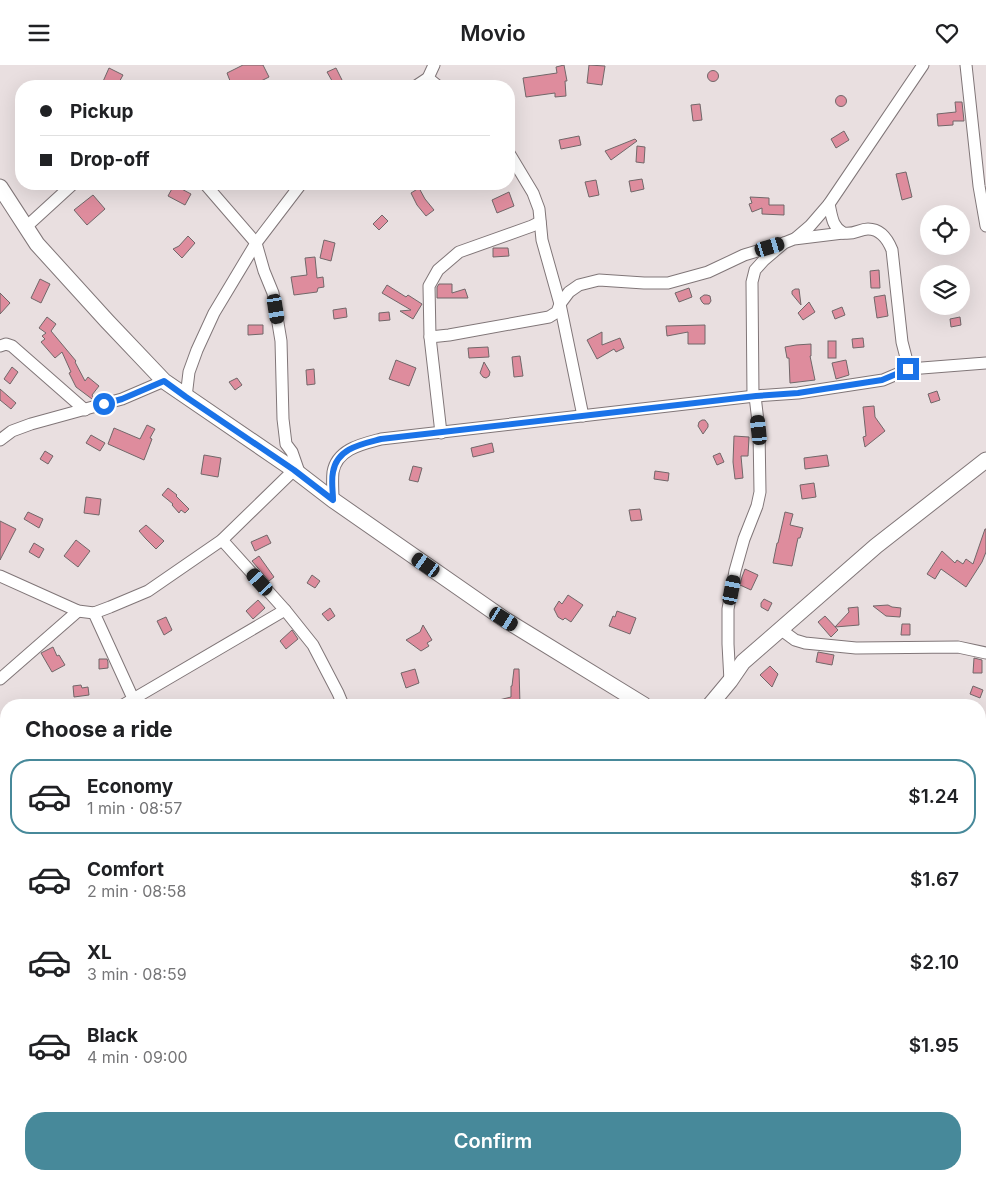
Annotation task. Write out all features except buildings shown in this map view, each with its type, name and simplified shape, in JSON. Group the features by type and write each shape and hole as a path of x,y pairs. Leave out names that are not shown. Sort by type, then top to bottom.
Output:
{"street":[{"path":"425,80 428,78 434,65"},
{"path":"730,681 728,609 744,539 757,506 760,492 759,430 754,396 752,282 755,270 764,260 810,226 829,204 923,65"},
{"path":"966,65 979,186 986,226"},
{"path":"515,163 533,193 538,209 542,240 560,304 583,416"},
{"path":"0,187 37,244 164,381 297,472 333,500 504,619 634,699"},
{"path":"26,227 67,190"},
{"path":"210,190 256,243 273,293 281,341 283,419 286,444 292,452 297,472"},
{"path":"186,397 189,372 214,313 256,243 296,190"},
{"path":"829,204 833,222 837,229 844,233"},
{"path":"441,433 430,337 429,286 438,270 459,252 540,222"},
{"path":"430,337 549,317 557,312 560,304 569,292 579,285 599,280 668,283 708,272 744,255 789,241 844,233 849,234 868,229 883,235 889,241 892,250 898,313 908,369"},
{"path":"0,346 6,344 12,346 85,410"},
{"path":"333,500 333,471 343,454 358,445 381,439 754,396 798,393 882,380 908,369 986,363"},
{"path":"0,440 12,431 122,399 164,381"},
{"path":"715,699 743,662 780,629 876,547 986,460"},
{"path":"0,575 78,611 94,613 148,591 222,540 297,472"},
{"path":"222,540 285,610 313,645 340,699"},
{"path":"138,699 285,610"},
{"path":"0,679 78,611"},
{"path":"94,613 129,699"},
{"path":"780,629 795,640 805,643 856,648 958,647 986,653"}],"route":[{"path":"104,404 122,399 164,381 294,470 333,500 333,471 343,454 358,445 381,439 756,396 798,393 882,380 908,369"}]}
